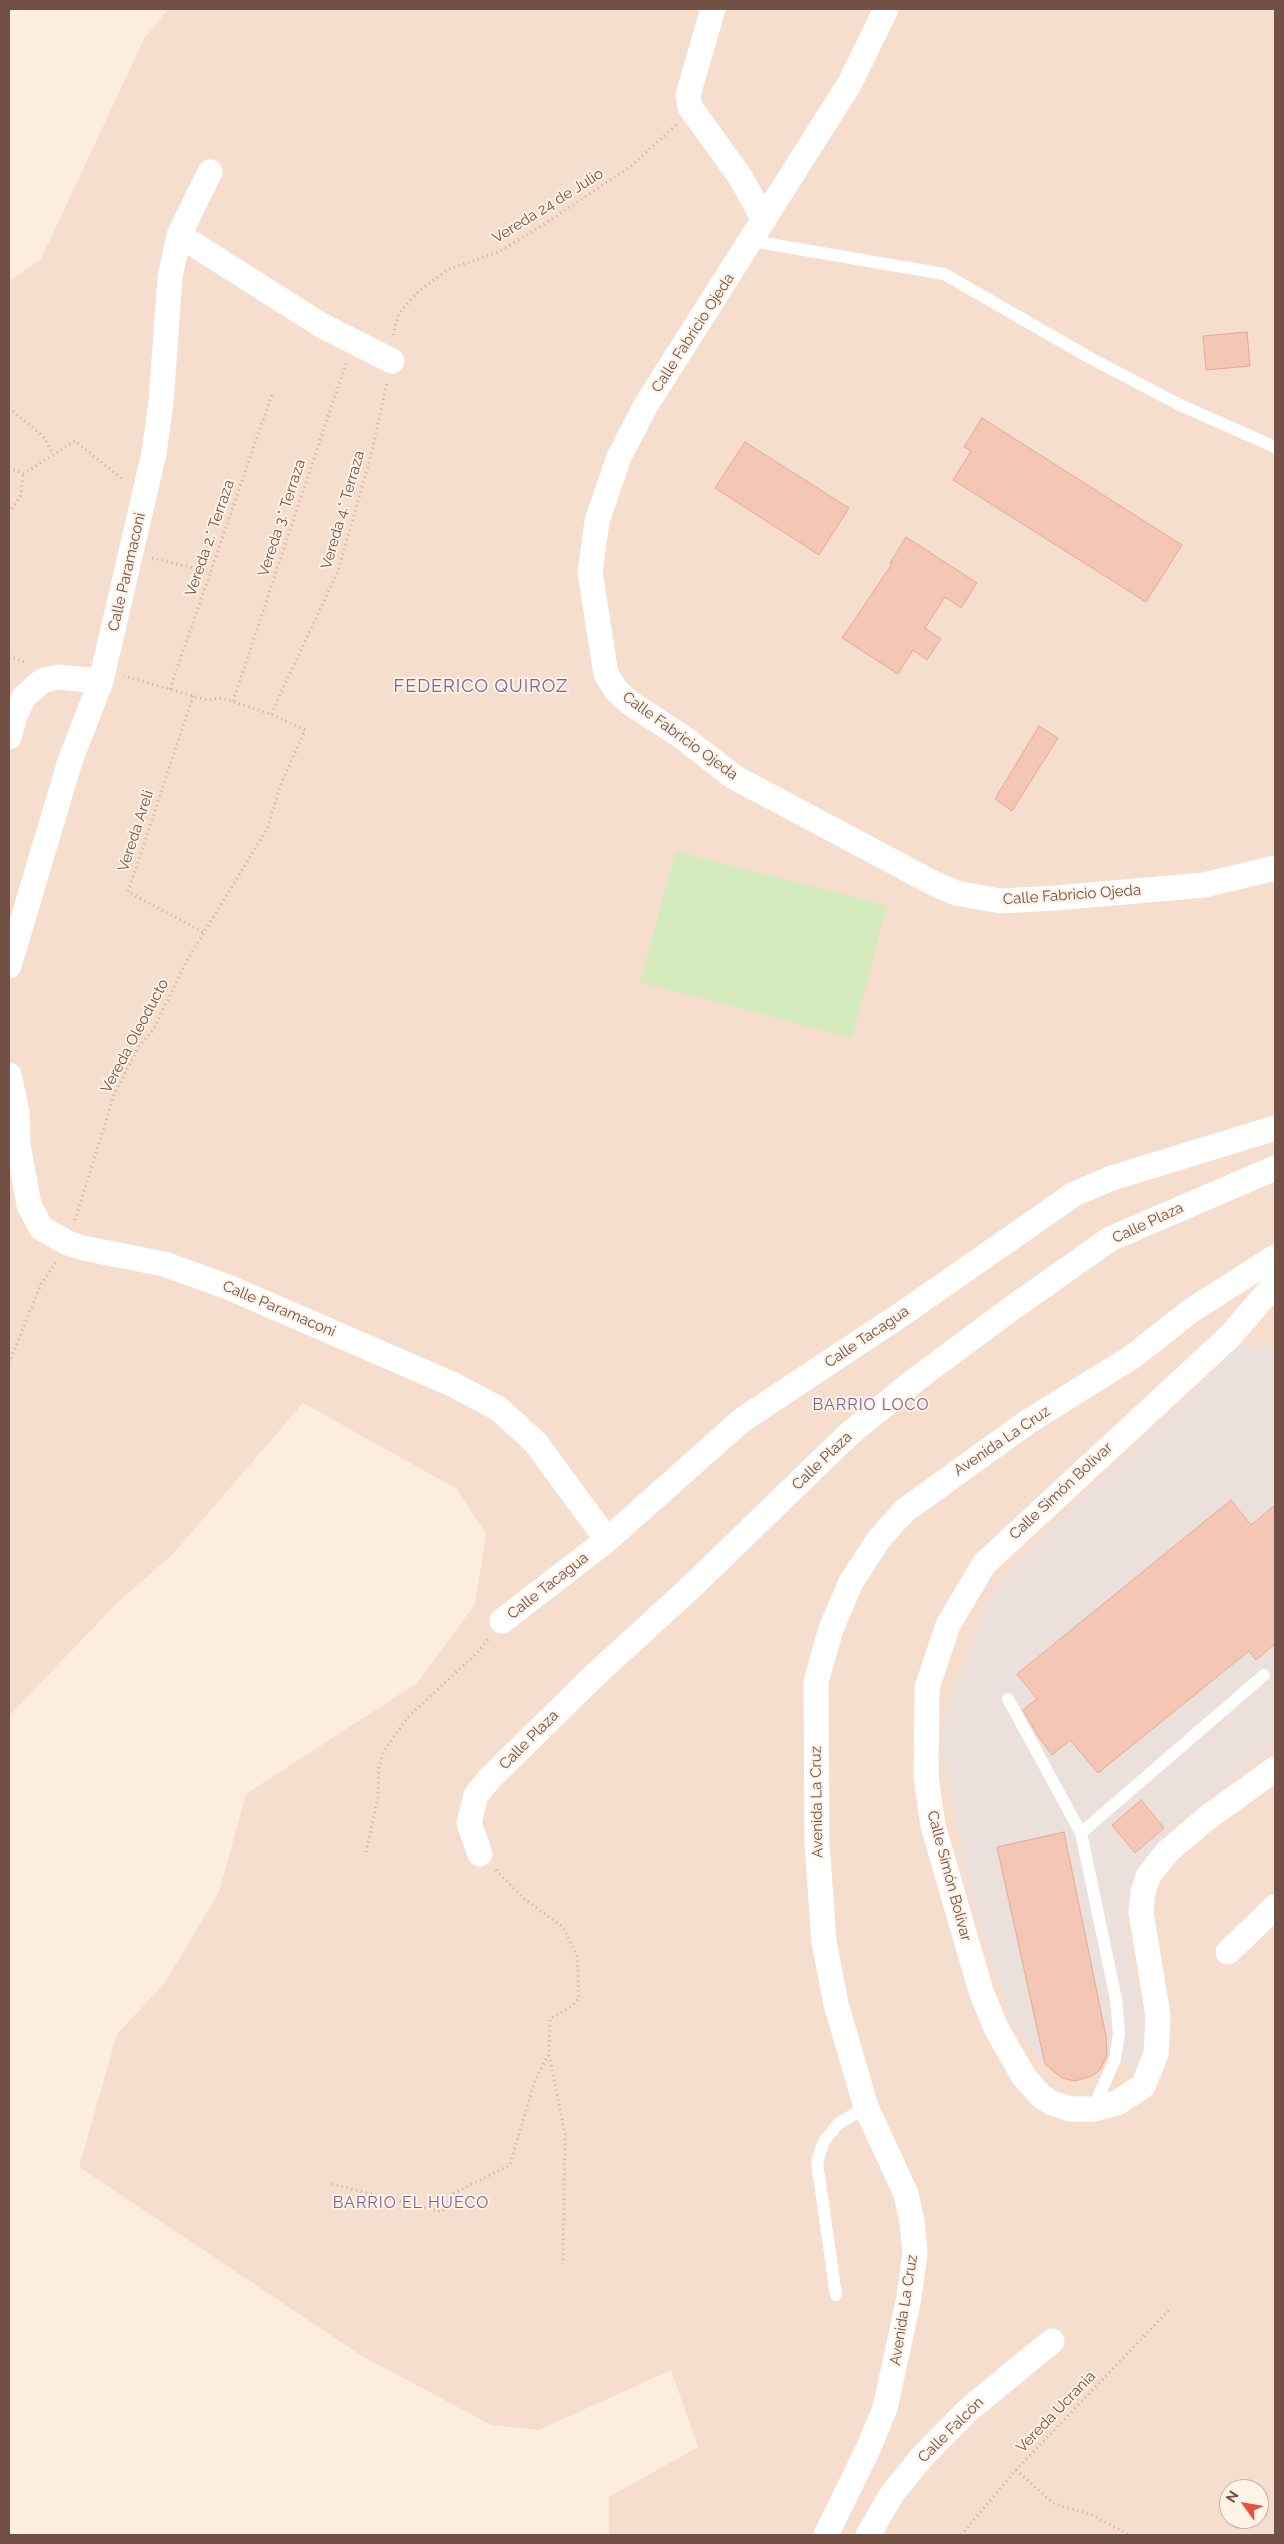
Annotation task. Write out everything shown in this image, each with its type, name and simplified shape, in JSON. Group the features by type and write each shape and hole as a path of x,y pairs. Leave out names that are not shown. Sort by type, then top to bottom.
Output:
{"street":[{"path":"712,9 688,95 690,107 741,178 758,231"},
{"name":"Calle Fabricio Ojeda","path":"886,9 850,83 646,405 619,457 605,492 597,521 590,572 606,674 616,690 630,703 681,736 734,778 933,884 956,893 1001,901 1056,898 1204,885 1275,868"},
{"name":"Calle Paramaconi","path":"9,966 70,761 102,676 154,453 161,403 170,277 179,235 210,172"},
{"path":"179,235 321,325 392,362"},
{"path":"9,737 15,715 24,697 42,681 57,677 102,676"},
{"name":"Calle Paramaconi","path":"9,1075 17,1112 18,1146 28,1205 41,1228 68,1244 164,1264 228,1287 454,1385 499,1409 536,1443 607,1540"},
{"name":"Calle Tacagua","path":"502,1621 607,1540 742,1420 902,1314 1074,1194 1112,1178 1275,1128"},
{"name":"Calle Plaza","path":"480,1854 469,1823 476,1795 491,1777 596,1674 690,1588 848,1435 1000,1316 1110,1240 1275,1168"},
{"name":"Avenida La Cruz","path":"826,2535 869,2447 885,2408 909,2298 915,2253 912,2221 906,2194 866,2107 836,2004 824,1942 817,1843 816,1682 831,1629 851,1582 878,1538 904,1511 943,1481 1029,1421 1132,1357 1192,1310 1275,1257"},
{"name":"Calle Simón Bolívar","path":"1275,1284 1229,1337 984,1564 948,1624 927,1688 926,1777 933,1826 981,1991 996,2028 1024,2077 1041,2096 1052,2103 1070,2109 1093,2109 1117,2103 1143,2086 1156,2054 1158,2016 1141,1912 1143,1892 1149,1875 1167,1852 1206,1818 1275,1769"},
{"path":"1228,1952 1275,1907"},
{"name":"Calle Falcón","path":"868,2535 892,2494 921,2458 967,2411 1052,2341"}],"lane":[{"path":"758,231 944,274 1101,364 1180,405 1275,447"},
{"path":"1081,1833 1264,1675"},
{"path":"1008,1699 1081,1833 1116,1999 1119,2034 1115,2059 1093,2109"},
{"path":"836,2295 817,2162 824,2141 838,2124 866,2107"}],"path":[{"name":"Vereda 24 de Julio","path":"392,362 394,325 399,313 419,291 449,268 499,252 631,166 672,130 690,107"},
{"name":"Vereda 3.° Terraza","path":"233,702 353,342"},
{"name":"Vereda 4.° Terraza","path":"271,714 338,571 371,455 392,362"},
{"name":"Vereda 2.° Terraza","path":"170,689 272,394"},
{"path":"9,408 43,436 53,454"},
{"path":"22,474 74,441 145,494"},
{"path":"9,468 22,474"},
{"path":"9,513 20,494 22,474"},
{"path":"132,553 211,572"},
{"path":"102,676 170,689 207,700 222,698 271,714"},
{"name":"Vereda Areli","path":"193,696 128,892 203,932"},
{"name":"Vereda Oleoducto","path":"9,1363 41,1284 68,1244 114,1095 139,1046 153,1030 186,962 203,932 267,830 281,784 305,730 271,714"},
{"path":"366,1852 378,1797 379,1766 384,1751 408,1717 477,1654 502,1621"},
{"path":"480,1854 523,1898 563,1927 577,1956 579,1998 572,2006 550,2019 549,2054 565,2134 563,2264"},
{"path":"332,2184 442,2212 454,2193 510,2165 534,2083 549,2054"},
{"name":"Vereda Ucrania","path":"962,2535 1016,2470 1171,2308"},
{"path":"1016,2470 1053,2503 1092,2516 1129,2535"}],"shaded area":[{"path":"168,9 1275,9 1275,2535 609,2535 609,2497 698,2447 671,2370 539,2430 491,2425 362,2356 79,2167 117,2034 164,1984 219,1892 246,1794 417,1683 475,1604 486,1534 457,1489 303,1403 174,1553 118,1602 9,1716 9,281 41,259 144,39"},
{"path":"1241,1344 1275,1348 1275,1744 1168,1831 1141,1865 1130,1890 1127,1916 1129,1953 1145,2025 1141,2054 1136,2068 1107,2056 1100,2070 1092,2076 1075,2081 1062,2078 1039,2058 1009,2015 970,1892 941,1736 948,1707 990,1596 1005,1577 1075,1505"}],"green space":[{"path":"676,851 887,906 852,1038 640,982"}],"building":[{"path":"1247,332 1250,366 1206,370 1203,336"},
{"path":"982,418 1182,545 1146,602 953,480 971,451 964,447"},
{"path":"745,442 849,508 819,555 715,488"},
{"path":"906,537 977,583 961,608 945,597 925,628 941,639 927,660 913,650 898,674 842,638 892,564 890,563"},
{"path":"1039,726 1058,738 1012,811 995,799"},
{"path":"1231,1500 1251,1525 1275,1505 1275,1644 1256,1660 1249,1651 1098,1773 1070,1740 1052,1755 1023,1710 1037,1699 1017,1674"},
{"path":"1141,1800 1164,1828 1135,1853 1112,1825"},
{"path":"1064,1832 1106,2036 1107,2056 1100,2070 1092,2076 1075,2081 1062,2078 1045,2064 997,1847"}],"district":[{"name":"FEDERICO QUIROZ","path":"481,687"},
{"name":"BARRIO LOCO","path":"871,1405"},
{"name":"BARRIO EL HUECO","path":"411,2203"}]}
